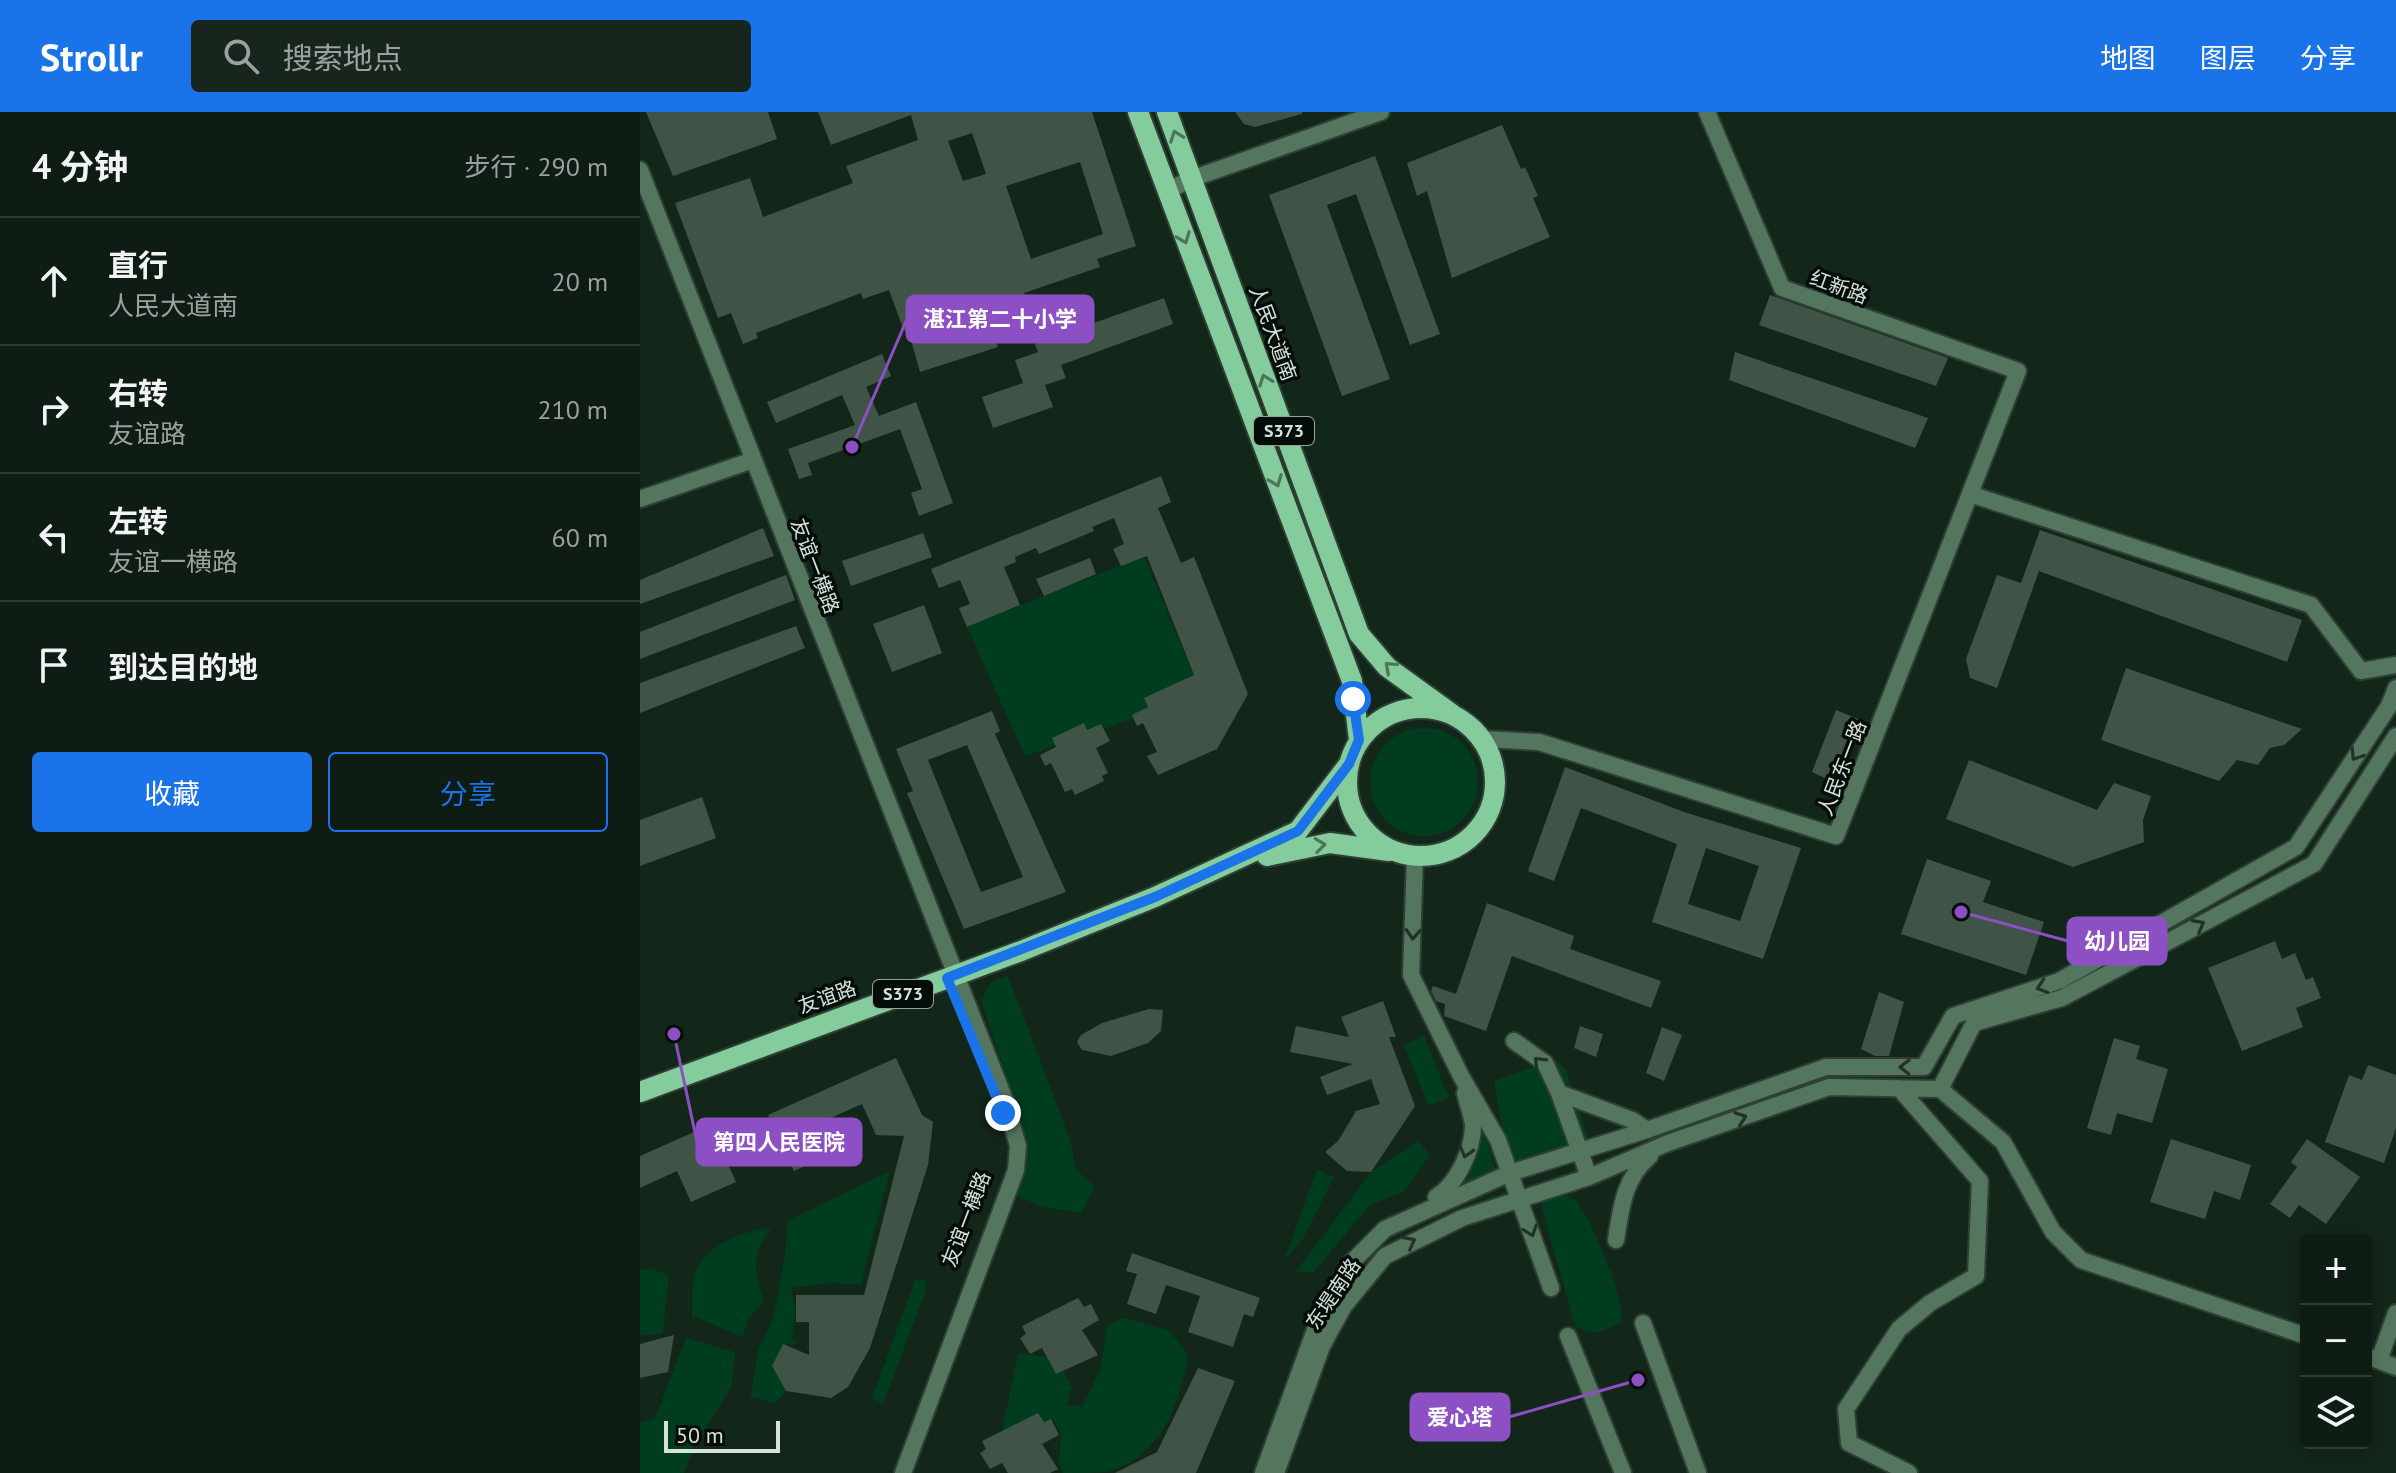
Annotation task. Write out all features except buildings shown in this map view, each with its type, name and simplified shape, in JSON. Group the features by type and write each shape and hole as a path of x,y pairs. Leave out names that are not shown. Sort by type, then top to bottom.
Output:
{"main road":[{"name":"S373","path":"1138,112 1352,681 1359,740 1349,764 1347,786 1351,807 1362,827 1378,842 1406,854 1439,854 1461,845 1485,819 1496,785 1493,761 1483,739 1452,714"},
{"name":"人民大道南","path":"1167,112 1359,634 1387,667 1452,714"},
{"path":"1359,740 1373,725 1401,711 1432,708 1452,714"},
{"name":"友谊路","path":"1165,893 1298,831 1349,764"},
{"name":"友谊路","path":"640,1092 1260,858 1301,847 1338,843 1406,854"}],"street":[{"path":"1167,191 1191,179 1381,112"},
{"name":"红新路","path":"1707,112 1782,288 2018,371"},
{"name":"友谊一横路","path":"640,170 1003,1113 1009,1148 1007,1168 892,1473"},
{"name":"人民东一路","path":"1483,739 1539,742 1836,836 2018,371"},
{"path":"640,499 753,460"},
{"path":"1970,494 2311,605 2361,671 2396,665"},
{"name":"东堤南路","path":"1263,1473 1319,1319 1338,1281 1360,1250 1385,1229 1415,1212 1510,1173 1647,1130 1826,1067 1924,1067 1953,1016 2059,981 2296,847 2389,706 2396,688"},
{"path":"2300,1334 2081,1260 2053,1232 2003,1142 1940,1089 1974,1023 2062,998 2314,864 2396,736"},
{"path":"1406,854 1411,975 1461,1076 1498,1140 1551,1288"},
{"name":"友谊一横路","path":"903,1473 1016,1170 1018,1146 1005,1100 950,977"},
{"path":"1514,1041 1545,1063 1589,1177"},
{"path":"1415,1212 1451,1187 1463,1162 1473,1126 1461,1076"},
{"name":"东堤南路","path":"1276,1473 1322,1346 1366,1275 1385,1256 1430,1232 1589,1177 1668,1143 1829,1087 1940,1089"},
{"path":"1899,1088 1980,1181 1976,1276 1930,1303 1899,1329 1846,1409 1849,1443 1909,1473"},
{"path":"1559,1093 1632,1120 1647,1130"},
{"path":"1616,1240 1623,1196 1636,1169 1668,1143"},
{"path":"2396,1313 2372,1358 2396,1367"},
{"path":"1643,1323 1698,1473"},
{"path":"1568,1336 1623,1473"}],"green space":[{"path":"1144,556 1202,695 1025,756 967,627"},
{"path":"1424,728 1445,732 1462,744 1474,761 1478,782 1474,803 1462,820 1445,832 1424,836 1403,832 1386,820 1374,803 1370,782 1374,761 1386,744 1403,732"},
{"path":"1008,976 1070,1139 1076,1169 1095,1187 1081,1213 1043,1207 1017,1196 1024,1141 1022,1122 981,1001 991,982"},
{"path":"1424,1035 1449,1098 1428,1105 1404,1046"},
{"path":"1555,1059 1566,1070 1594,1155 1510,1173 1494,1081"},
{"path":"1483,1126 1495,1170 1458,1194"},
{"path":"1418,1141 1430,1155 1403,1192 1370,1205 1313,1273 1296,1271 1371,1172"},
{"path":"1317,1169 1334,1177 1302,1241 1284,1260"},
{"path":"890,1171 861,1285 833,1283 791,1288 796,1312 792,1337 798,1344 783,1344 773,1366 786,1391 776,1403 750,1397 759,1348 773,1319 786,1248 787,1221"},
{"path":"1562,1193 1576,1201 1584,1213 1613,1279 1622,1322 1604,1330 1587,1332 1575,1326 1542,1209 1543,1201"},
{"path":"773,1227 761,1244 756,1262 764,1301 748,1319 743,1337 697,1318 692,1319 693,1279 710,1251 729,1239"},
{"path":"652,1268 669,1276 663,1333 640,1336 640,1269"},
{"path":"915,1280 925,1280 926,1290 883,1404 872,1398"},
{"path":"1124,1318 1171,1331 1188,1355 1173,1410 1154,1442 1125,1465 1107,1472 1063,1473 1059,1463 1061,1433 1053,1419 1002,1431 1018,1353 1047,1357 1056,1374 1063,1371 1072,1388 1067,1406 1082,1406 1100,1371 1107,1325"},
{"path":"686,1338 735,1352 732,1386 694,1447 684,1473 640,1473 640,1423 655,1418"}],"place":[{"name":"湛江第二十小学","path":"852,447"},
{"name":"幼儿园","path":"1961,912"},
{"name":"第四人民医院","path":"674,1034"},
{"name":"爱心塔","path":"1638,1380"}],"route":[{"path":"1003,1113 947,978 1155,897 1298,831 1349,764 1359,740 1353,699"}]}
